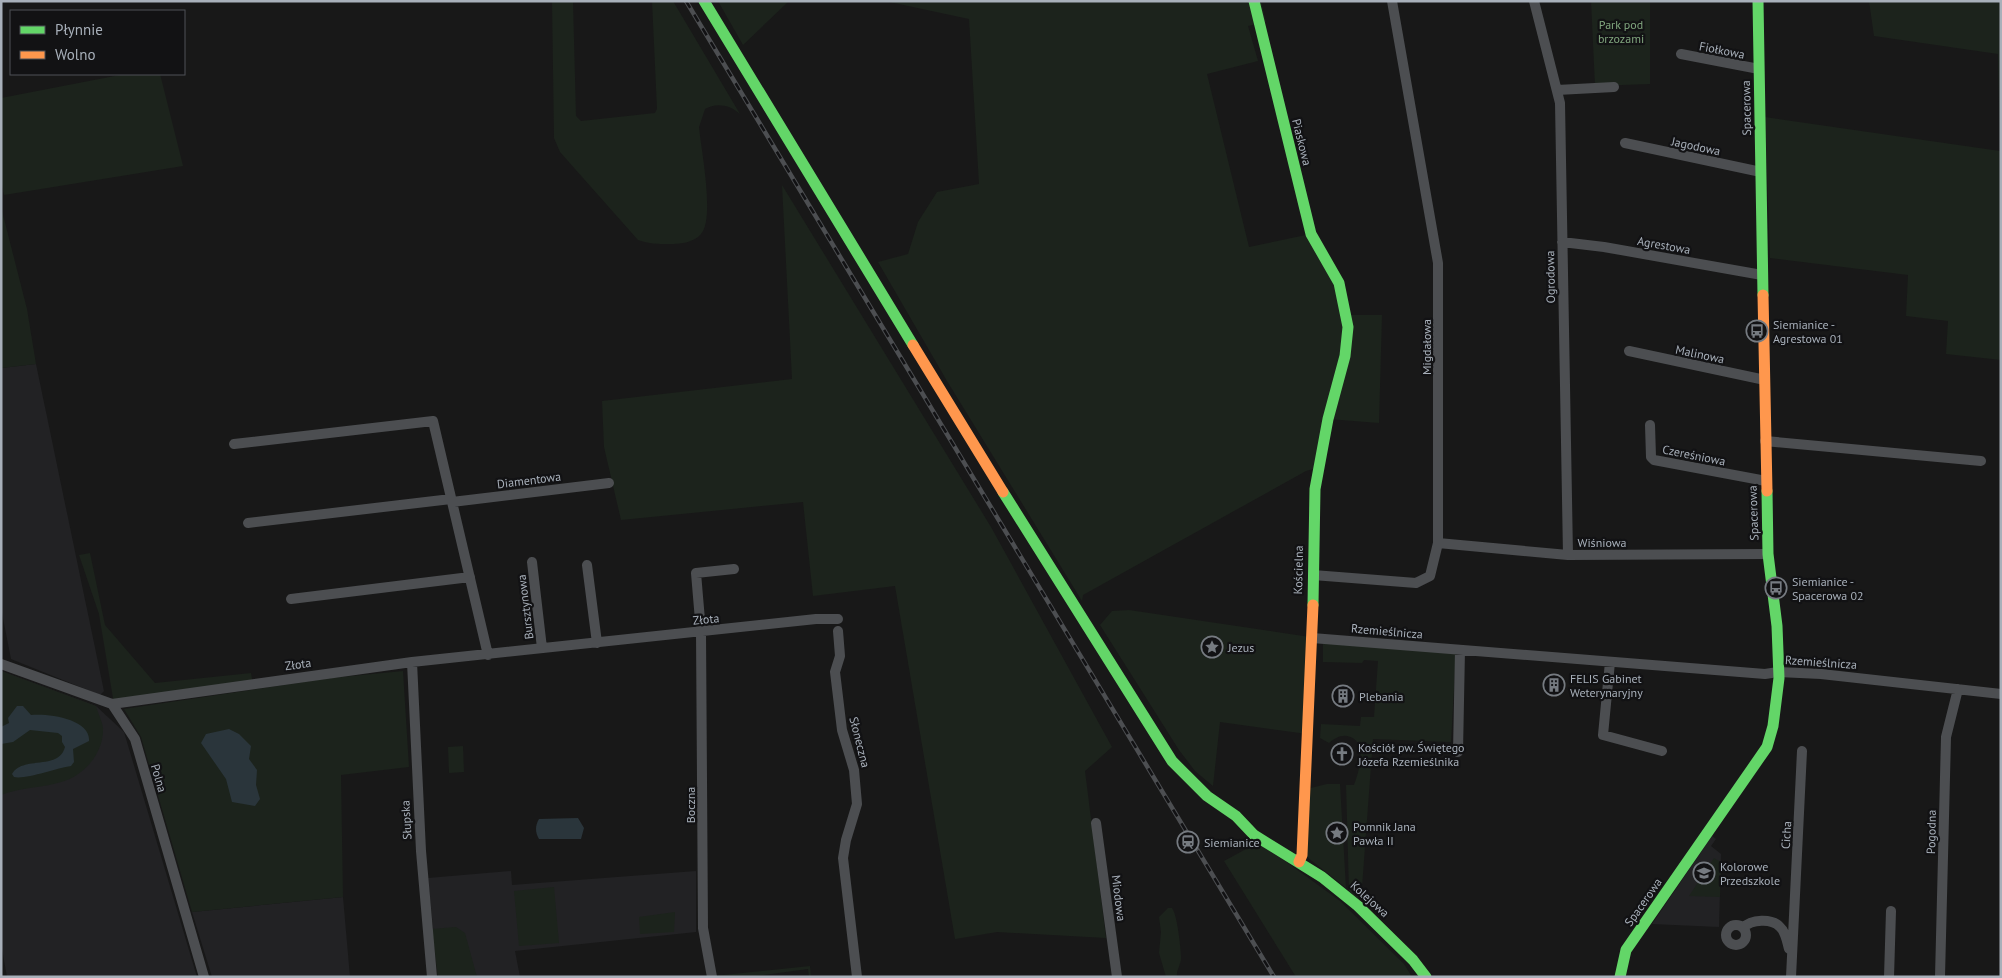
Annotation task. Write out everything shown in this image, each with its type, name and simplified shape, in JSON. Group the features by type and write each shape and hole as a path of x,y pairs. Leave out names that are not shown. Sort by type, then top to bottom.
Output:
{"street":[{"name":"Kolejowa","path":"704,1 1017,516 1172,761 1190,780 1236,816 1267,844 1286,852 1322,877 1358,906 1413,960 1426,977"},
{"name":"Piaskowa","path":"1254,1 1310,234 1339,283"},
{"name":"Migdałowa","path":"1313,575 1416,583 1430,576 1438,543 1438,262 1392,1"},
{"name":"Ogrodowa","path":"1534,1 1560,103 1568,555"},
{"name":"Spacerowa","path":"1620,977 1623,956 1626,950 1767,747 1774,729 1778,672 1774,591 1768,554 1758,1"},
{"name":"Fiołkowa","path":"1681,54 1759,68"},
{"path":"1557,90 1614,87"},
{"name":"Jagodowa","path":"1625,144 1761,172"},
{"name":"Agrestowa","path":"1562,242 1604,247 1762,275"},
{"name":"Kościelna","path":"1299,862 1302,855 1312,638 1313,518 1317,468 1346,356 1348,328 1339,283"},
{"name":"Malinowa","path":"1629,351 1765,380"},
{"path":"234,444 433,421 488,655"},
{"name":"Czereśniowa","path":"1650,425 1651,457 1654,460 1766,481"},
{"path":"1765,441 1981,460"},
{"name":"Diamentowa","path":"452,500 609,483"},
{"path":"248,523 452,500"},
{"name":"Wiśniowa","path":"1438,543 1568,555 1768,554"},
{"name":"Bursztynowa","path":"532,562 542,648"},
{"path":"587,565 597,643"},
{"name":"Boczna","path":"712,977 703,928 701,632 696,572 734,569"},
{"path":"291,599 470,577"},
{"name":"Złota","path":"112,704 412,662 838,619"},
{"name":"Słoneczna","path":"838,631 840,656 835,672 842,730 852,760 857,798 856,812 846,840 843,858 858,977"},
{"name":"Rzemieślnicza","path":"1312,638 1765,674 1778,672 1821,674 2001,694"},
{"path":"1458,752 1460,650"},
{"name":"Słupska","path":"412,662 420,841 432,977"},
{"path":"1610,662 1603,735 1662,751"},
{"path":"1,664 112,704"},
{"name":"Pogodna","path":"1940,977 1946,737 1958,689"},
{"name":"Polna","path":"112,704 135,739 204,977"},
{"name":"Cicha","path":"1791,977 1802,751"},
{"name":"Miodowa","path":"1096,823 1116,977"},
{"path":"1889,977 1891,911"},
{"path":"1743,928 1755,921 1776,924 1783,930 1789,949 1793,950"}],"shaded area":[{"path":"36,364 104,691 100,695 11,659 1,608 1,368"},
{"path":"1,671 96,706 124,732 197,977 7,977 1,943"},
{"path":"17,706 23,706 31,715 48,715 67,719 83,727 88,733 89,741 73,749 74,762 71,766 25,777 14,777 12,774 17,768 56,759 65,747 62,742 62,736 58,733 30,730 13,742 1,744 1,727 9,723 8,718"},
{"path":"229,729 239,734 251,746 249,759 257,770 256,785 260,799 255,806 232,802 226,779 201,743 206,734"},
{"path":"578,818 584,828 581,839 539,839 536,829 539,819"},
{"name":"Kolorowe Przedszkole","path":"1712,836 1716,839 1711,846 1721,854 1719,927 1652,924"},
{"path":"511,871 512,885 696,871 696,932 515,951 520,977 438,977 428,878"},
{"path":"343,897 350,977 212,977 192,912"}],"green space":[{"path":"552,1 573,1 576,116 581,121 655,113 657,109 652,1 673,1 740,114 732,108 719,105 705,109 699,127 706,183 707,214 705,226 698,237 682,243 669,244 657,244 638,240 560,152 554,138"},
{"path":"718,1 789,1 743,45"},
{"path":"885,1 1261,1 1266,22 1248,26 1258,61 1207,74 1249,247 1311,234 1347,315 1382,315 1379,423 1328,419 1317,468 1306,471 1083,595 1082,601 947,381 878,262 908,254 918,222 937,192 979,184 969,19"},
{"name":"Park pod brzozami","path":"1591,1 1650,1 1650,84 1595,86"},
{"path":"1869,1 2001,1 2001,360 1946,354 1948,321 1906,316 1908,275 1770,258 1765,117 2000,151 1998,54 1874,36"},
{"path":"120,75 160,75 183,166 4,195 1,181 1,98"},
{"path":"782,185 991,527 1112,747 1085,771 1106,938 997,932 955,939 895,586 813,596 803,502 621,520 604,447 602,401 792,379"},
{"path":"1,207 27,309 36,364 1,368"},
{"path":"90,553 105,625 155,683 251,673 253,684 114,704 99,614 79,555"},
{"path":"1129,610 1310,637 1307,734 1220,722 1213,786 1195,771 1179,750 1100,625 1112,611"},
{"path":"1323,642 1456,652 1451,742 1373,739 1361,901 1349,891 1346,785 1354,785 1360,764 1360,750 1358,743 1347,736 1340,737 1329,743 1320,738 1321,724 1360,726 1361,717 1374,717 1378,661 1364,660 1362,663 1323,662"},
{"path":"1,671 96,706 103,728 102,737 96,754 85,769 61,782 16,790 1,795"},
{"path":"403,671 409,767 341,775 343,897 192,912 141,737 124,709 331,678"},
{"path":"463,746 464,772 449,773 448,747"},
{"path":"1327,784 1340,784 1346,888 1307,857 1307,789"},
{"path":"1259,842 1340,901 1404,964 1412,977 1296,977 1224,861"},
{"path":"1714,858 1721,862 1720,897 1689,896"},
{"path":"554,887 559,943 519,946 514,891"},
{"path":"1168,908 1172,908 1174,911 1179,939 1181,958 1177,977 1166,977 1159,953 1161,932 1159,917"},
{"path":"675,912 674,932 640,934 639,917"},
{"path":"456,927 465,933 477,977 438,977 432,929"},
{"path":"810,966 811,977 809,977 808,969 749,977 714,976"}],"railway":[{"path":"686,1 1274,977"}],"traffic: fast":[{"path":"704,1 913,345"},
{"path":"1254,1 1311,234 1339,283 1348,327 1345,356 1328,419 1315,489 1313,605"},
{"path":"1758,1 1763,295"},
{"path":"1620,977 1626,950 1767,747 1773,726 1779,678 1777,626 1768,554 1767,491"},
{"path":"1003,492 1172,761 1207,796 1236,816 1254,835 1322,877 1358,906 1413,960 1426,977"}],"traffic: slow":[{"path":"1763,295 1767,491"},
{"path":"913,345 1003,492"},
{"path":"1299,862 1302,855 1313,605"}],"place":[{"name":"Siemianice - Agrestowa 01","path":"1757,331"},
{"name":"Siemianice - Spacerowa 02","path":"1776,588"},
{"name":"Jezus","path":"1212,647"},
{"name":"FELIS Gabinet Weterynaryjny","path":"1554,685"},
{"name":"Plebania","path":"1343,696"},
{"name":"Kościół pw. Świętego Józefa Rzemieślnika","path":"1342,754"},
{"name":"Pomnik Jana Pawła II","path":"1337,833"},
{"name":"Siemianice","path":"1188,842"},
{"name":"Kolorowe Przedszkole","path":"1704,873"}]}
